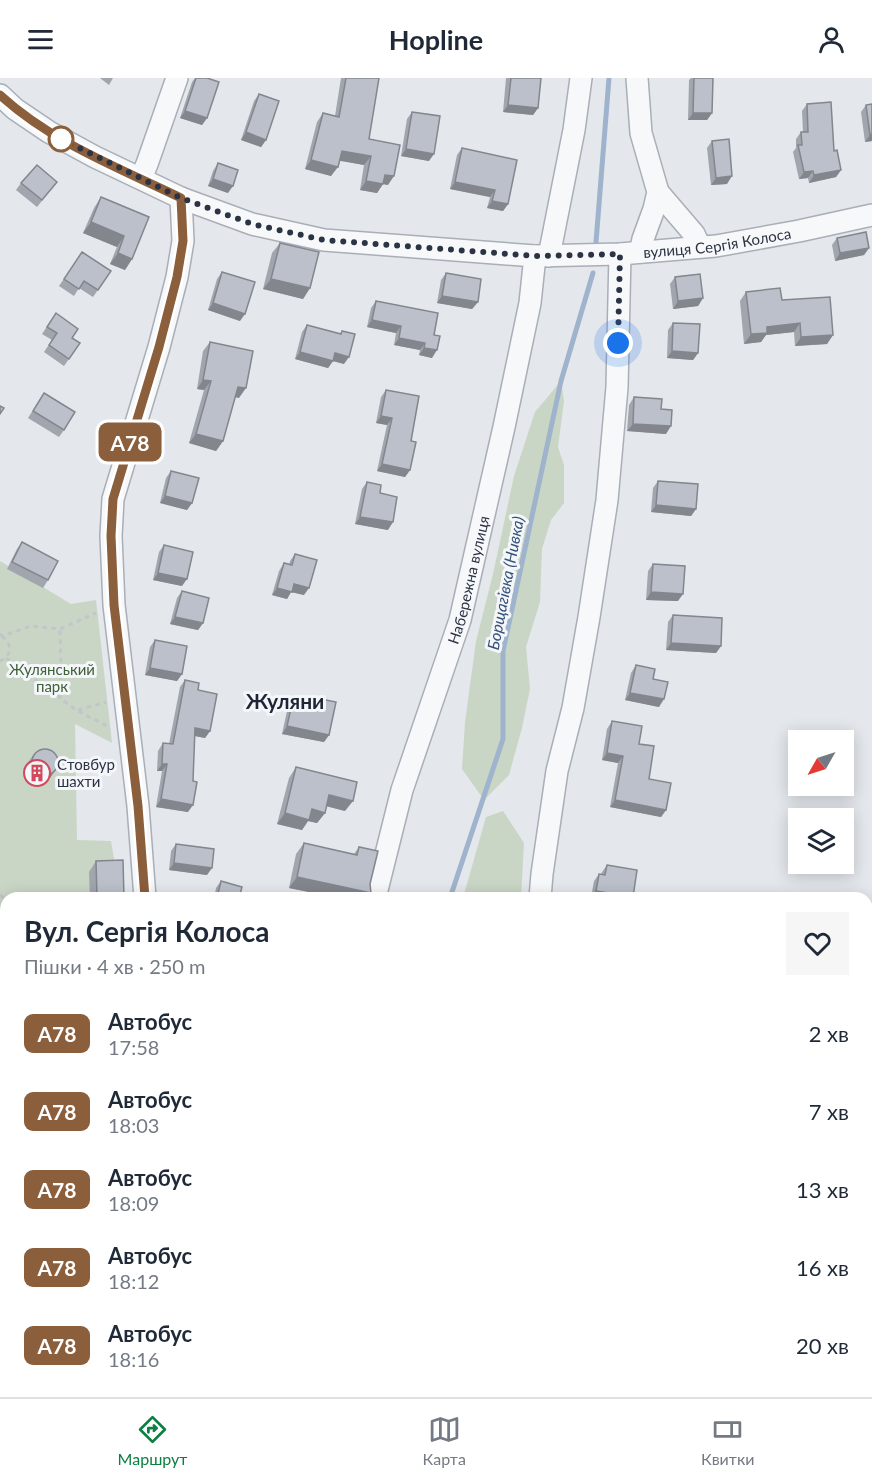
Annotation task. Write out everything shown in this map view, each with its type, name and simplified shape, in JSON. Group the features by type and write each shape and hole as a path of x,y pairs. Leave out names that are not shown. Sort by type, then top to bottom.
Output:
{"street":[{"path":"141,178 177,78"},
{"name":"Набережна вулиця","path":"376,892 402,790 460,620 530,303 574,130 581,78"},
{"path":"540,892 557,771 573,708 607,500 630,253 643,239 654,209 657,192 641,133 637,78"},
{"name":"вулиця Сергія Колоса","path":"0,95 15,109 49,132 181,198 252,224 324,240 542,256 630,253 716,246 872,215"},
{"path":"657,192 694,234 700,247"},
{"path":"145,892 138,806 114,605 111,536 113,499 159,347 177,277 183,241 181,198"}],"path":[{"path":"0,661 6,658 10,650 8,642 1,635 31,626 60,629 92,615"},
{"path":"60,629 60,698"},
{"path":"6,658 76,710 130,738"},
{"path":"76,710 125,697"}],"green space":[{"path":"561,381 564,401 558,447 564,465 564,503 551,520 542,549 540,602 526,647 530,689 509,775 484,800 462,769 465,722 476,641 514,476 535,412"},
{"name":"Жулянський парк","path":"0,561 71,604 96,600 112,743 75,724 77,840 111,841 116,871 96,892 0,892"},
{"path":"503,811 524,843 521,892 465,892 486,817"}],"building":[{"path":"196,78 207,78 219,82 207,118 185,111"},
{"path":"346,78 379,78 369,139 400,145 394,176 385,175 383,184 366,181 371,156 342,151 338,167 311,160 323,113 339,117"},
{"path":"511,78 541,78 538,108 508,105"},
{"path":"694,78 713,78 712,113 693,113"},
{"path":"259,94 279,101 266,140 246,132"},
{"path":"831,102 834,151 837,150 841,170 814,175 813,171 804,172 798,145 802,145 801,132 808,132 807,104"},
{"path":"872,104 872,134 870,135 866,105"},
{"path":"412,112 440,116 434,154 406,149"},
{"path":"729,139 732,176 716,178 712,141"},
{"path":"462,148 517,160 508,204 492,201 495,190 455,182"},
{"path":"218,163 238,170 233,186 213,179"},
{"path":"37,165 57,182 42,200 21,183"},
{"path":"101,197 149,217 132,259 118,253 124,236 91,222"},
{"path":"866,232 869,248 840,253 837,238"},
{"path":"280,243 319,252 310,288 271,279"},
{"path":"82,252 111,271 98,290 84,281 79,289 64,279"},
{"path":"222,272 255,282 245,314 213,303"},
{"path":"446,273 481,279 478,302 442,296"},
{"path":"700,274 703,298 678,301 675,277"},
{"path":"780,288 782,300 830,297 833,335 801,337 800,323 767,327 767,333 751,334 746,292"},
{"path":"376,301 438,313 434,335 440,336 437,350 424,348 425,343 399,338 401,326 372,320"},
{"path":"56,313 78,329 72,338 80,343 69,359 49,345 57,333 47,327"},
{"path":"673,323 700,324 698,353 672,351"},
{"path":"307,325 341,334 342,331 355,334 349,357 335,353 333,361 300,352"},
{"path":"210,342 253,351 246,388 238,387 223,441 196,434 211,381 203,380"},
{"path":"386,390 419,396 411,441 416,442 410,470 382,464 392,418 381,416"},
{"path":"44,393 75,412 64,430 33,411"},
{"path":"634,397 662,399 661,409 672,410 671,426 633,424"},
{"path":"171,471 199,478 192,503 165,496"},
{"path":"658,481 698,484 696,509 656,505"},
{"path":"367,482 381,485 380,493 397,497 393,522 360,517"},
{"path":"22,542 58,561 48,580 12,562"},
{"path":"164,545 193,552 187,579 158,573"},
{"path":"295,554 317,560 309,588 294,584 292,592 277,588 284,563 292,565"},
{"path":"653,564 685,566 683,594 651,592"},
{"path":"182,591 209,598 203,623 175,617"},
{"path":"673,615 722,618 721,646 671,643"},
{"path":"155,640 187,646 182,674 150,668"},
{"path":"636,665 655,669 653,679 668,682 664,699 630,693"},
{"path":"185,680 199,683 198,690 217,694 210,731 195,728 193,781 197,782 193,805 161,799 167,764 162,764 163,743 173,744"},
{"path":"321,699 336,702 329,735 287,726 292,704 319,709"},
{"path":"612,721 642,726 639,744 654,746 649,779 671,783 666,810 615,800 623,756 607,753"},
{"path":"45,749 54,753 58,762 54,771 45,775 36,771 32,762 36,753"},
{"path":"296,767 357,782 353,801 329,795 325,813 312,809 309,820 285,813"},
{"path":"304,843 357,855 359,847 378,851 370,884 371,892 297,877"},
{"path":"176,844 214,849 212,868 174,863"},
{"path":"123,860 124,892 97,892 96,861"},
{"path":"607,865 637,870 634,892 596,891 599,874 605,875"},
{"path":"221,881 242,887 241,892 218,892"}],"waterway":[{"name":"Борщагівка (Нивка)","path":"596,242 609,78"},
{"name":"Борщагівка (Нивка)","path":"452,892 503,739 503,651 561,381 593,273"}],"bus line":[{"name":"А78","path":"0,95 15,109 49,132 181,198 183,241 177,277 159,347 113,499 111,536 114,605 138,806 145,892"}],"place":[{"name":"Cтовбур шахти","path":"37,773"}],"district":[{"name":"Жуляни","path":"285,700"}],"route":[{"path":"61,139 181,198 252,224 324,240 536,256 620,254 618,343"}]}
